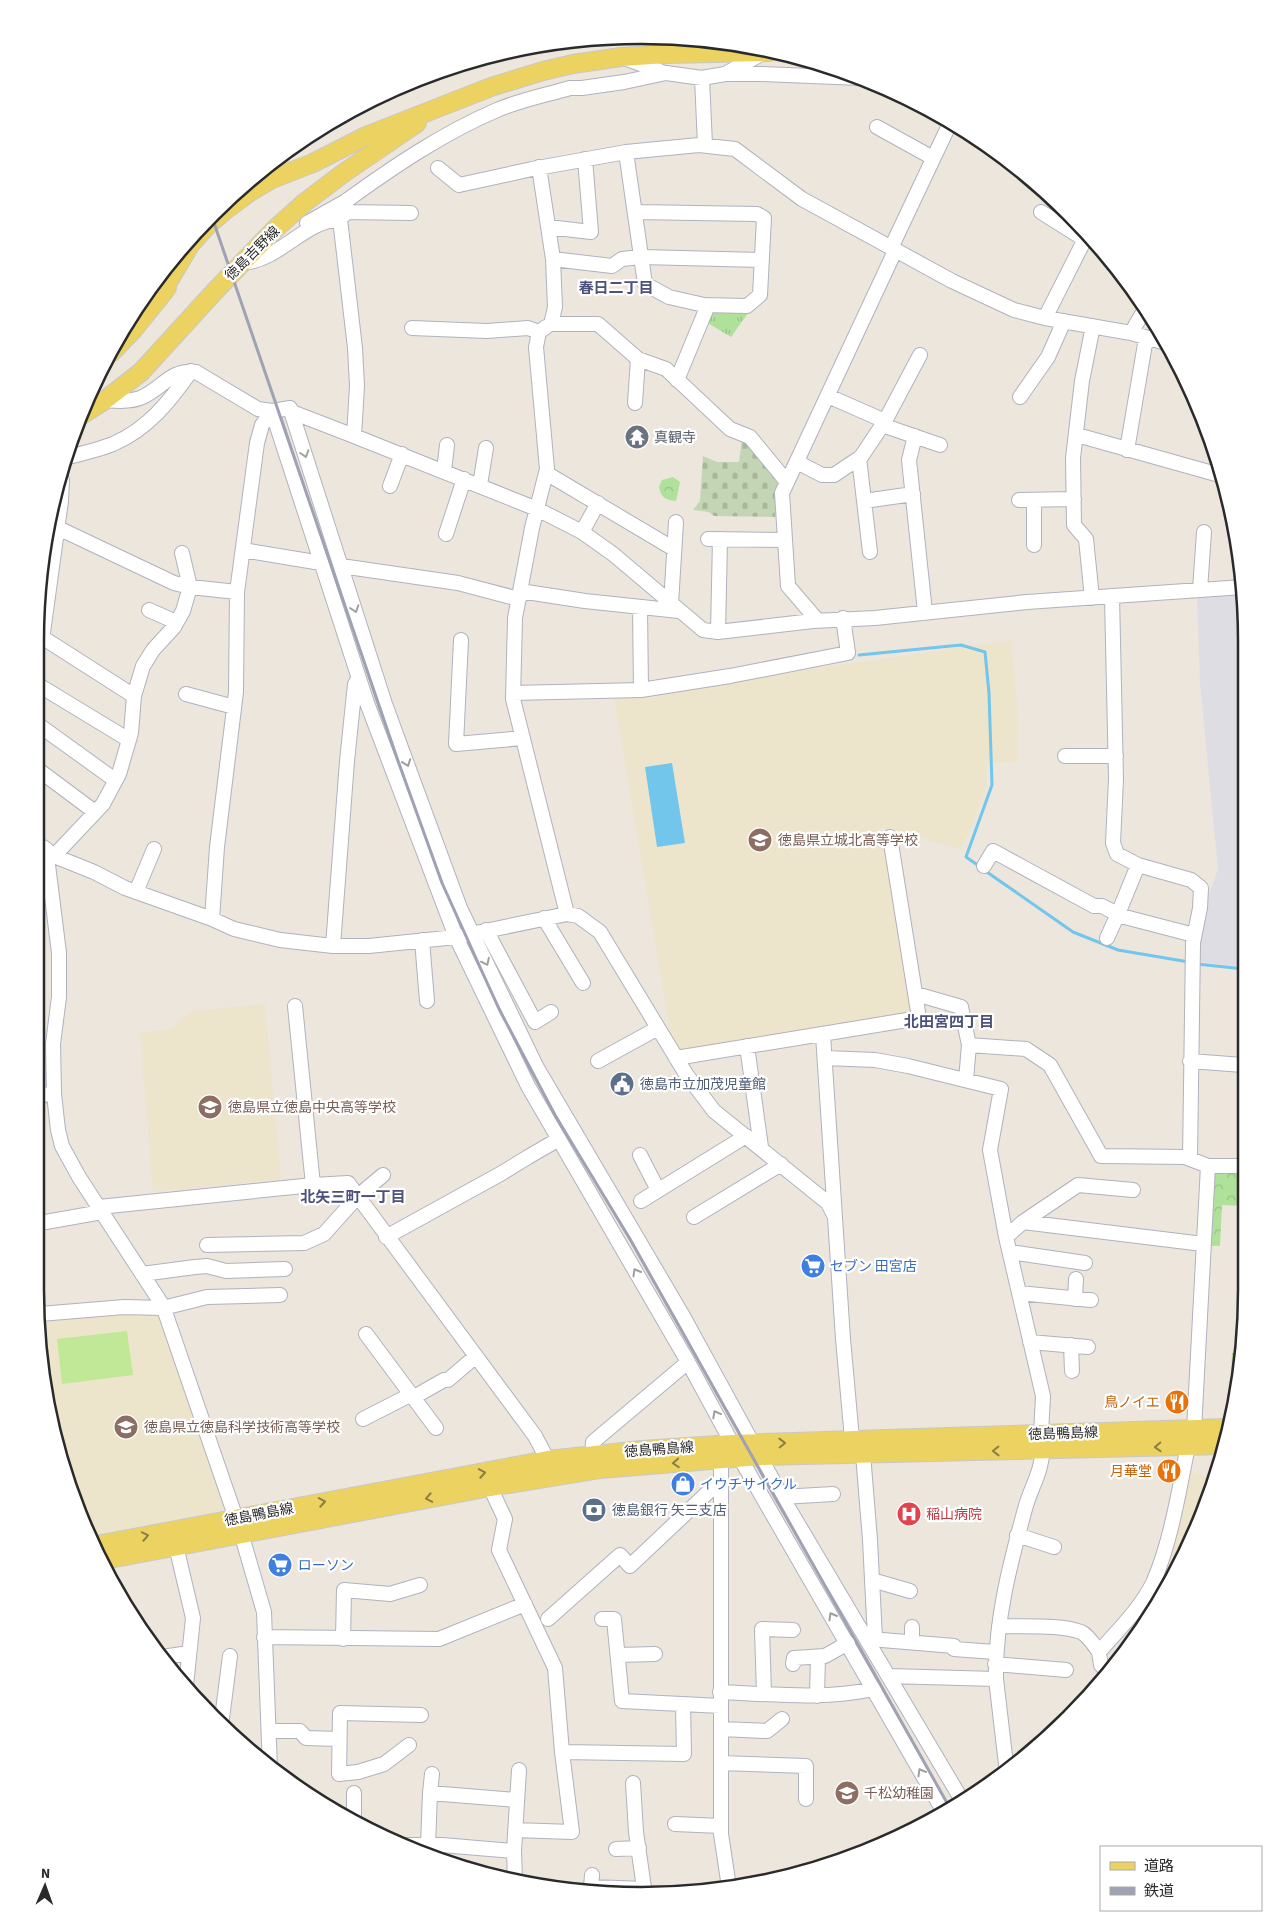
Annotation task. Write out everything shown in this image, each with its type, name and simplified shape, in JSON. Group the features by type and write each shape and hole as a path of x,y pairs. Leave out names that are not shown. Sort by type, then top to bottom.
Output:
{"main road":[{"name":"徳島吉野線","path":"233,205 250,192 272,180 313,163 366,136 491,87 543,71 621,57 742,52"},
{"name":"徳島吉野線","path":"90,410 141,372 214,291 275,229 304,203 345,172 440,107"},
{"name":"徳島吉野線","path":"130,333 160,296 181,260"},
{"name":"徳島鴨島線","path":"1191,1438 1222,1430"},
{"name":"徳島鴨島線","path":"108,1559 176,1546 238,1526 548,1460 592,1454 756,1450 857,1450 1191,1438 1218,1444"},
{"name":"徳島鴨島線","path":"101,1545 238,1526 556,1476 608,1469 720,1460 736,1451"}],"street":[{"path":"724,74 760,56"},
{"path":"621,57 666,73 702,78 724,74 835,76"},
{"path":"242,263 252,262 266,256 274,246 293,231 344,211 392,168 498,109 570,88 624,82 666,73"},
{"path":"702,78 705,145"},
{"path":"877,128 933,158"},
{"path":"818,620 788,586 782,493 828,396 947,128"},
{"path":"438,168 459,185 539,167 626,152 665,147 705,145 735,149 802,199 952,281 1014,310 1064,322 1131,332 1157,341"},
{"path":"626,152 645,284 669,297 708,305 748,306 760,295 764,218 757,214 635,212"},
{"path":"548,227 591,232 585,159"},
{"path":"539,167 553,259 555,307 551,324"},
{"path":"344,211 411,213"},
{"path":"344,211 357,386 354,436"},
{"path":"1042,212 1074,230"},
{"path":"1046,318 1084,241"},
{"path":"553,259 612,266 622,259 641,257 762,260"},
{"path":"677,380 708,305"},
{"path":"1131,332 1141,315"},
{"path":"1020,397 1048,357 1064,322"},
{"path":"566,914 513,693 515,618 546,472 536,347 539,332 551,324 598,324 638,359 666,369 730,429 750,436 787,482"},
{"path":"1092,598 1086,539 1074,525 1074,458 1082,381 1093,326"},
{"path":"412,328 487,331 528,328 539,332"},
{"path":"1128,450 1146,338"},
{"path":"797,462 822,475 834,475 859,458 883,423 920,355"},
{"path":"635,403 638,359"},
{"path":"73,455 113,444 148,423 170,402 192,371"},
{"path":"105,400 130,401 156,390 176,373 196,372 258,409 272,411 291,410 537,509 582,532 613,554 703,630 718,632 818,620 875,618 1027,602 1236,588"},
{"path":"828,396 883,423 940,445"},
{"path":"291,410 385,704 460,908 479,931 535,1022 551,1012"},
{"path":"212,919 217,847 236,692 237,592 257,443 262,425 272,411"},
{"path":"272,411 358,678 456,937 528,1086 688,1362 736,1451 941,1807"},
{"path":"1077,435 1214,473"},
{"path":"915,436 909,460 925,612"},
{"path":"444,471 447,445"},
{"path":"480,485 486,448"},
{"path":"390,486 402,454"},
{"path":"859,458 870,552"},
{"path":"546,472 674,549"},
{"path":"446,534 464,479"},
{"path":"864,501 913,494"},
{"path":"1020,500 1074,499"},
{"path":"1034,500 1034,545"},
{"path":"47,584 58,528 60,501"},
{"path":"582,532 598,504"},
{"path":"675,608 674,549 676,522"},
{"path":"58,528 174,583 190,587 237,592"},
{"path":"1200,590 1204,532"},
{"path":"718,632 714,539 785,540"},
{"path":"243,550 321,563"},
{"path":"45,853 103,804 115,780 129,740 134,696 143,666 183,611 190,587 182,553"},
{"path":"341,566 519,595 640,607 675,608"},
{"path":"1112,596 1116,756 1113,843 1117,854 1138,864 1191,880 1201,888 1200,908 1194,935 1190,1061 1190,1159"},
{"path":"640,607 641,690"},
{"path":"149,610 176,622"},
{"path":"513,693 641,690 730,676 848,653 843,618"},
{"path":"461,640 456,744 523,738"},
{"path":"44,642 48,641 134,696"},
{"path":"333,946 346,761 355,684 358,678"},
{"path":"44,688 129,740"},
{"path":"186,694 234,707"},
{"path":"44,729 115,780"},
{"path":"1065,756 1116,756"},
{"path":"44,774 95,812"},
{"path":"676,1058 920,1018 890,836"},
{"path":"136,892 154,848"},
{"path":"984,866 993,851 1094,906 1102,906 1118,914 1194,935"},
{"path":"45,853 136,892 212,919 234,929 280,940 333,946 369,946 456,937 566,914 578,916 600,932 686,1074 714,1110 761,1147 815,1195 828,1203 835,1217"},
{"path":"45,853 59,953 59,997 47,1044 47,1094 62,1146 79,1177 164,1308 238,1526 264,1612 270,1758"},
{"path":"1107,938 1138,864"},
{"path":"544,918 583,983"},
{"path":"479,931 536,1066 683,1316 782,1496 872,1640 890,1676 959,1795"},
{"path":"422,940 427,1001"},
{"path":"916,994 961,1007 968,1045 966,1080"},
{"path":"294,1006 313,1185"},
{"path":"598,1061 658,1028"},
{"path":"823,1035 843,1339 872,1580 872,1640"},
{"path":"968,1045 1026,1049 1050,1065 1101,1156 1185,1157 1208,1166 1238,1166"},
{"path":"747,1046 761,1147"},
{"path":"825,1058 875,1060 1001,1089 990,1150 1006,1238 1043,1396 1042,1461 1028,1498 1012,1557 995,1658 1006,1763"},
{"path":"1190,1061 1238,1065"},
{"path":"641,1201 746,1136"},
{"path":"386,1237 502,1174 528,1156 559,1139"},
{"path":"640,1155 658,1190"},
{"path":"694,1217 781,1164"},
{"path":"1099,1652 1137,1608 1152,1583 1166,1542 1191,1438 1208,1166"},
{"path":"207,1245 304,1243 324,1234 358,1196 383,1175"},
{"path":"44,1222 100,1210 313,1185 348,1183 386,1237 535,1436 556,1476"},
{"path":"1006,1238 1023,1222 1078,1185 1133,1190"},
{"path":"1023,1222 1204,1244"},
{"path":"1010,1252 1085,1263"},
{"path":"142,1274 207,1266 226,1271 285,1269"},
{"path":"1075,1299 1076,1279"},
{"path":"1019,1292 1091,1300"},
{"path":"45,1314 124,1307 164,1308 207,1297 280,1295"},
{"path":"366,1334 436,1428"},
{"path":"1030,1342 1088,1347"},
{"path":"1071,1345 1072,1371"},
{"path":"363,1419 444,1380 448,1380 476,1356"},
{"path":"592,1454 592,1442 688,1362"},
{"path":"720,1460 721,1826 724,1864 728,1881"},
{"path":"548,1618 620,1555 630,1566 721,1480"},
{"path":"490,1487 505,1519 500,1550 555,1668 562,1752 572,1832 515,1830"},
{"path":"782,1496 833,1494"},
{"path":"1018,1535 1054,1548"},
{"path":"176,1546 193,1618 187,1678"},
{"path":"872,1580 910,1591"},
{"path":"343,1639 344,1590 390,1594 420,1585"},
{"path":"264,1637 439,1639 524,1604"},
{"path":"602,1619 614,1619 622,1700 683,1704 764,1694 848,1695 874,1689"},
{"path":"999,1626 1066,1628 1081,1632 1092,1641 1099,1652 1100,1665 1103,1668"},
{"path":"912,1627 912,1642"},
{"path":"764,1694 762,1629 793,1630"},
{"path":"872,1640 954,1646 954,1649 995,1658 1066,1670"},
{"path":"793,1664 794,1658 825,1656 848,1643"},
{"path":"169,1656 189,1653"},
{"path":"618,1654 654,1654"},
{"path":"222,1715 230,1656"},
{"path":"817,1696 818,1657"},
{"path":"890,1676 996,1679"},
{"path":"562,1752 684,1754 683,1704"},
{"path":"409,1745 384,1764 358,1772 339,1774 340,1713 421,1715"},
{"path":"721,1729 767,1731 782,1719"},
{"path":"269,1731 300,1731 306,1738 339,1739"},
{"path":"721,1763 806,1766 806,1799"},
{"path":"515,1874 514,1851 519,1770"},
{"path":"428,1845 432,1774"},
{"path":"633,1783 640,1814 639,1848 644,1887"},
{"path":"354,1793 354,1814"},
{"path":"430,1794 517,1800"},
{"path":"675,1824 721,1826"},
{"path":"420,1845 514,1851"},
{"path":"616,1849 639,1848"},
{"path":"590,1885 592,1875"}],"shaded area":[{"path":"1236,592 1238,641 1238,965 1196,961 1205,906 1218,869 1200,683 1197,594"},
{"name":"徳島県立城北高等学校","path":"1011,640 1018,712 1017,762 987,763 986,788 970,832 960,849 899,831 880,828 915,1012 679,1051 670,1031 614,698"},
{"name":"徳島県立徳島中央高等学校","path":"265,1004 281,1179 153,1192 140,1034 172,1028 192,1011"},
{"name":"徳島県立徳島科学技術高等学校","path":"163,1311 224,1510 96,1535 75,1482 55,1407 49,1368 45,1316"},
{"path":"1189,1471 1209,1477 1193,1519 1177,1554 1158,1589 1130,1633 1126,1629 1152,1592"}],"green space":[{"path":"730,309 748,313 731,337 708,323 713,310"},
{"path":"742,439 782,483 777,491 775,517 714,516 709,512 693,510 700,501 703,456 717,462 739,462"},
{"path":"673,477 680,482 676,501 664,498 659,487 662,480"},
{"path":"1238,1168 1238,1206 1222,1205 1220,1246 1206,1246 1212,1169"},
{"path":"127,1331 133,1375 62,1384 57,1339"},
{"path":"1232,1353 1235,1353 1233,1368 1231,1381"}],"water":[{"path":"672,763 685,843 657,847 645,767"}],"waterway":[{"path":"859,655 961,645 985,652 989,693 992,785 966,857 979,866"},
{"path":"984,870 1073,932 1118,950 1189,962"},
{"path":"1197,964 1238,968"}],"railway":[{"path":"214,224 397,758 442,883 499,1009 556,1117 630,1239 947,1803"}],"place":[{"name":"真観寺","path":"637,437"},
{"name":"徳島県立城北高等学校","path":"760,840"},
{"name":"徳島市立加茂児童館","path":"622,1084"},
{"name":"徳島県立徳島中央高等学校","path":"210,1107"},
{"name":"セブン 田宮店","path":"813,1266"},
{"name":"鳥ノイエ","path":"1177,1402"},
{"name":"徳島県立徳島科学技術高等学校","path":"126,1427"},
{"name":"月華堂","path":"1169,1471"},
{"name":"イウチサイクル","path":"683,1484"},
{"name":"徳島銀行 矢三支店","path":"594,1510"},
{"name":"稲山病院","path":"909,1514"},
{"name":"ローソン","path":"280,1565"},
{"name":"千松幼稚園","path":"847,1793"}],"district":[{"name":"春日二丁目","path":"616,288"},
{"name":"北田宮四丁目","path":"949,1022"},
{"name":"北矢三町一丁目","path":"353,1197"}]}
